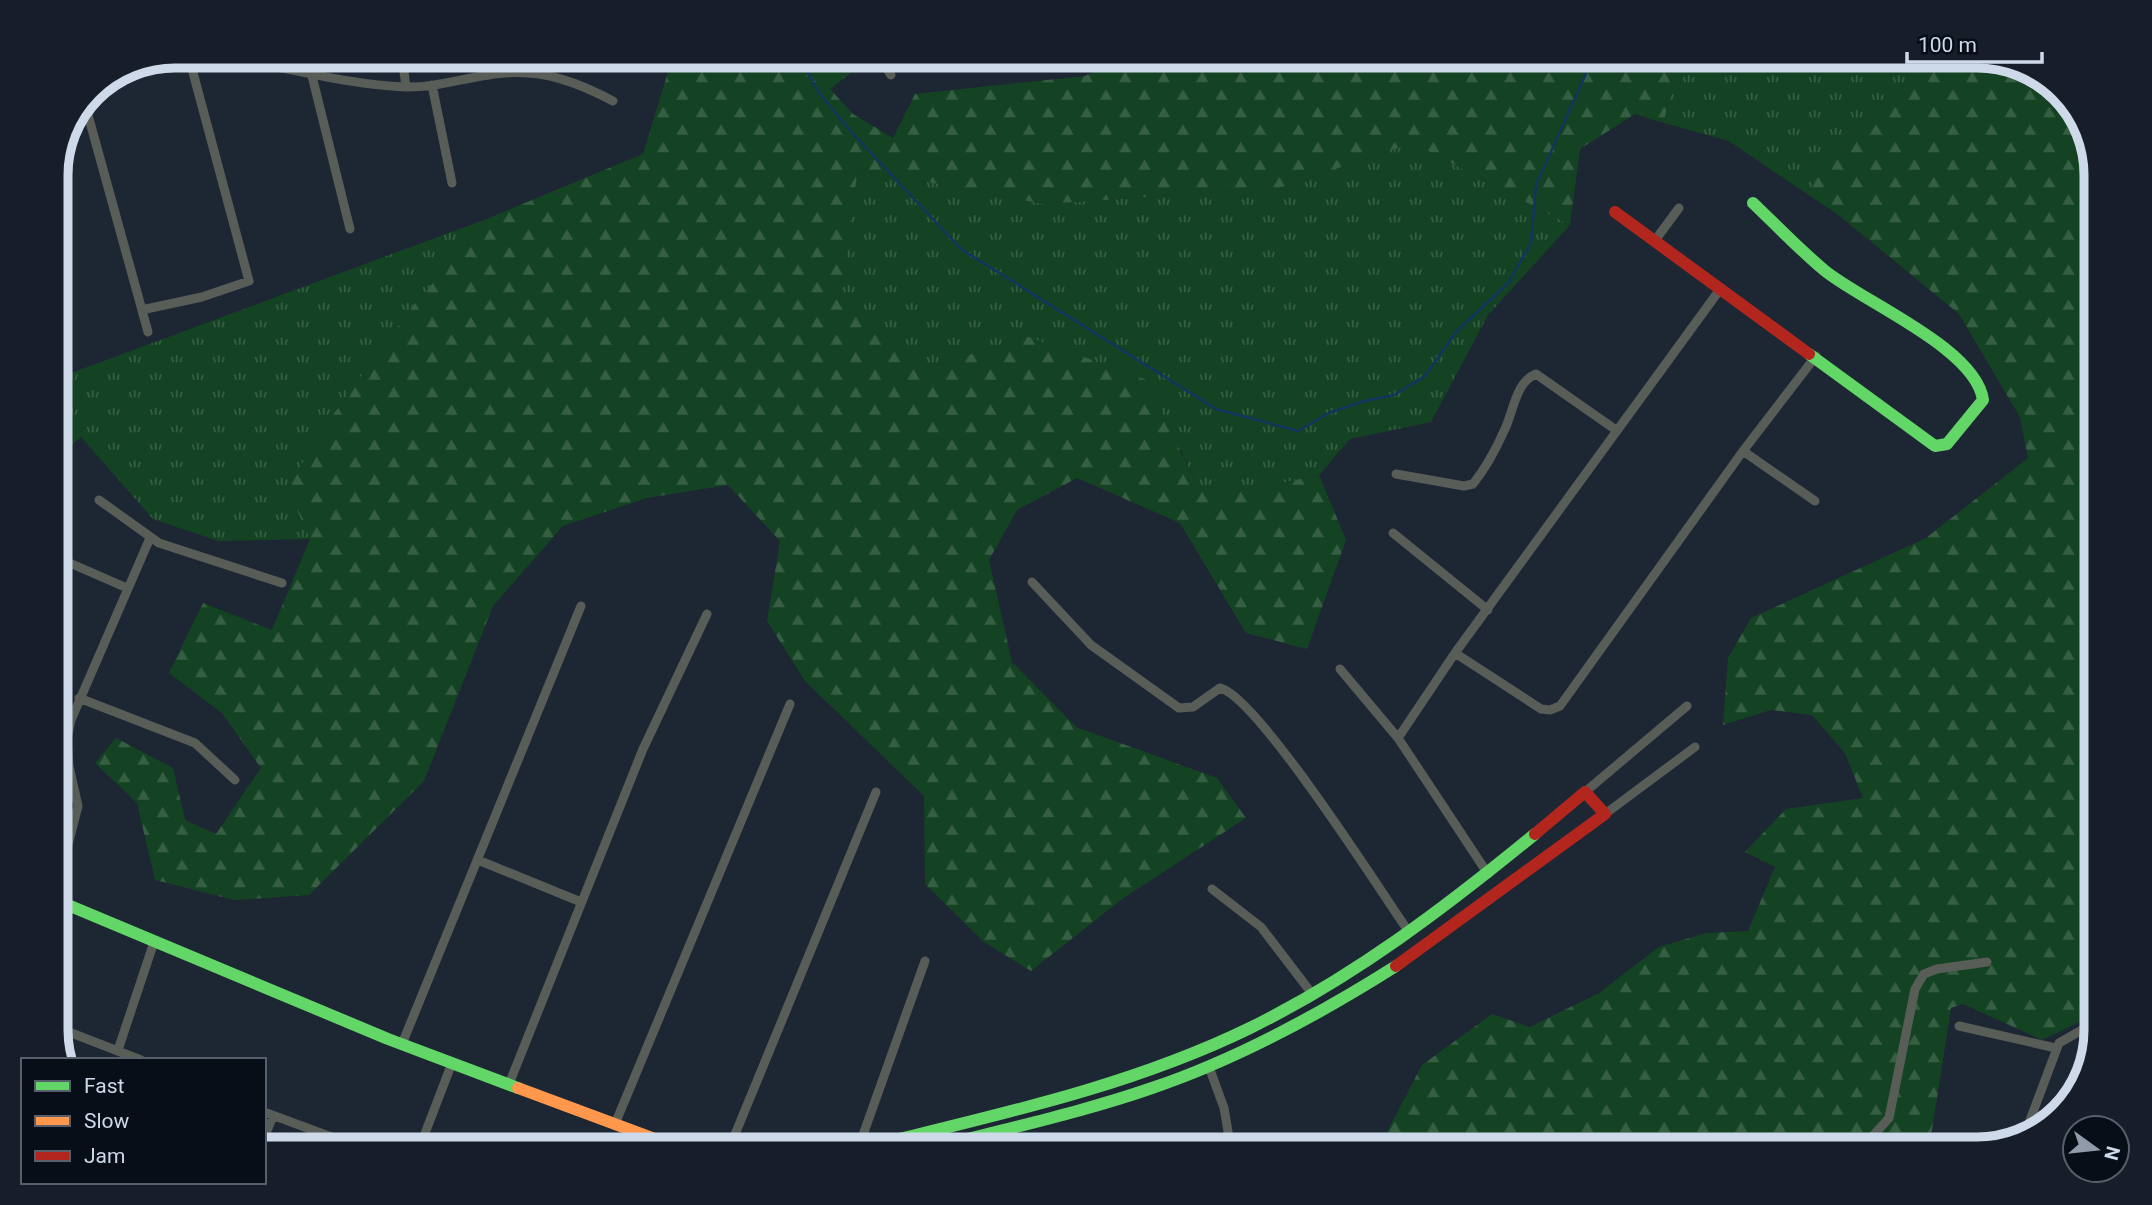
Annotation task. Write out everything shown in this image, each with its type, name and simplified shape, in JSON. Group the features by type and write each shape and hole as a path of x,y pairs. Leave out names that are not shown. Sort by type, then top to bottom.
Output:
{"street":[{"path":"146,309 202,296 249,281 192,68"},
{"path":"292,68 312,76 406,87 432,85 506,68 576,81 613,101"},
{"path":"404,68 406,87"},
{"path":"886,68 891,75"},
{"path":"312,76 350,229"},
{"path":"432,85 452,183"},
{"path":"88,114 148,332"},
{"path":"1615,212 1656,239 1940,447 1947,444 1983,400 1982,391 1968,373 1934,338 1825,271 1753,203"},
{"path":"1656,239 1679,208"},
{"path":"1398,738 1455,653 1721,288"},
{"path":"1455,653 1541,709 1550,710 1560,706 1743,451 1816,356"},
{"path":"1396,474 1464,486 1473,484 1505,430 1514,402 1526,382 1536,374 1616,430"},
{"path":"1743,451 1815,501"},
{"path":"99,500 149,538 282,583"},
{"path":"1393,533 1488,610"},
{"path":"68,736 79,698 149,538"},
{"path":"68,562 127,588"},
{"path":"1032,582 1091,645 1179,708 1193,707 1220,688 1233,694 1267,728 1409,932"},
{"path":"402,1044 581,606"},
{"path":"509,1084 643,749 708,614"},
{"path":"1340,669 1398,738 1488,874"},
{"path":"79,698 195,743 235,780"},
{"path":"615,1124 790,704"},
{"path":"903,1137 1119,1078 1195,1052 1313,995 1409,932 1488,874 1687,706"},
{"path":"974,1137 1141,1091 1209,1067 1325,1009 1395,967 1695,747"},
{"path":"68,752 78,806 68,845"},
{"path":"734,1137 876,792"},
{"path":"1585,792 1605,814"},
{"path":"478,860 581,902"},
{"path":"1212,889 1261,928 1313,995"},
{"path":"68,906 402,1044 650,1137"},
{"path":"118,1051 154,942"},
{"path":"863,1137 925,961"},
{"path":"1872,1137 1889,1118 1915,989 1924,974 1937,969 1987,961"},
{"path":"1959,1026 2056,1048"},
{"path":"2029,1123 2056,1048 2084,1031"},
{"path":"68,1032 136,1058"},
{"path":"424,1137 452,1063"},
{"path":"1209,1067 1224,1108 1229,1137"},
{"path":"269,1114 331,1137"}],"green space":[{"path":"669,68 790,68 830,89 853,114 893,138 915,94 1085,76 1102,68 1674,68 1664,123 1635,114 1580,149 1570,225 1413,143 1279,188 1044,204 858,169 839,301 929,368 1026,336 1147,380 1197,486 1243,491 1319,475 1346,540 1307,649 1246,633 1180,523 1077,478 1017,510 989,560 1012,662 1076,727 1217,778 1246,818 1122,899 1031,971 984,942 925,884 924,796 805,681 767,621 780,541 728,485 647,498 563,526 493,606 424,781 309,895 234,900 155,880 137,803 95,763 116,738 173,768 185,820 216,834 261,768 222,713 169,673 203,603 272,630 310,539 287,487 335,412 412,307 489,218 643,154"},
{"path":"790,68 857,68 830,89"},
{"path":"1674,68 1928,68 1845,130 1807,194 1729,141 1664,123"},
{"path":"1928,68 1991,69 2024,79 2047,95 2066,116 2082,154 2084,1020 2042,1040 1963,1004 1951,1008 1931,1137 1384,1137 1422,1065 1492,1014 1530,1027 1599,993 1659,947 1706,933 1748,931 1775,867 1745,852 1786,809 1863,798 1845,753 1812,715 1771,710 1723,725 1728,658 1751,618 1926,538 2028,458 2020,417 1959,314 1836,213 1807,194 1845,130"},
{"path":"1413,143 1570,225 1488,315 1431,422 1350,439 1319,475 1243,491 1197,486 1181,450 1026,336 929,368 839,301 858,169 1044,204 1279,188"},
{"path":"489,218 412,307 335,412 310,539 218,541 153,519 81,437 68,448 68,374"}],"waterway":[{"path":"805,68 819,93 853,134 961,249 1216,409 1298,431 1329,413 1364,401 1394,395 1425,376 1456,332 1508,283 1531,243 1536,185 1589,68"}],"traffic: fast":[{"path":"1753,203 1824,270 1939,344 1960,362 1976,381 1983,400 1947,444 1935,446 1809,354"},
{"path":"907,1137 1107,1084 1156,1068 1250,1028 1326,986 1398,939 1468,888 1535,834"},
{"path":"68,905 388,1039 518,1088"},
{"path":"976,1137 1097,1105 1152,1088 1216,1063 1278,1034 1396,966"}],"traffic: slow":[{"path":"518,1088 650,1137"}],"traffic: jam":[{"path":"1615,212 1809,354"},
{"path":"1396,966 1605,814 1585,792 1535,834"}]}
